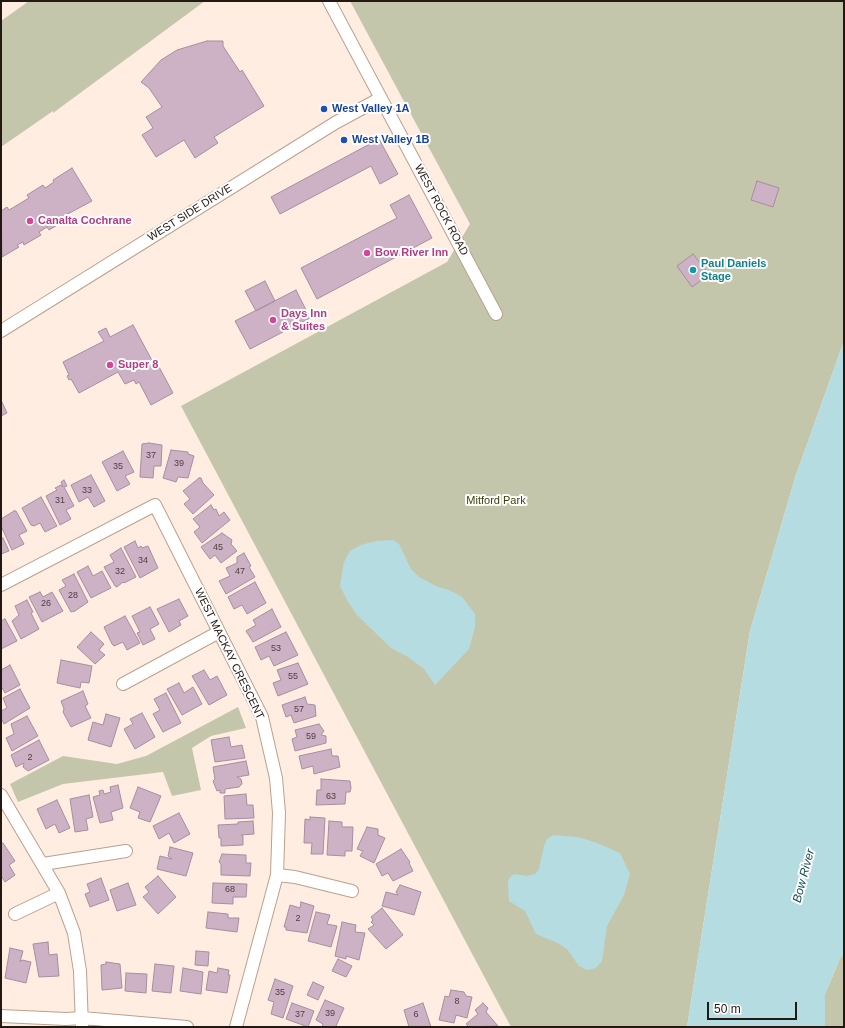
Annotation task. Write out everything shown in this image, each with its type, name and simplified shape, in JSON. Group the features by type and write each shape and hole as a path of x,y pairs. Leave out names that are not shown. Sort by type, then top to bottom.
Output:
{"street":[{"name":"WEST ROCK ROAD","path":"329,1 496,314"},
{"name":"WEST SIDE DRIVE","path":"1,331 335,123 381,98"},
{"name":"WEST MACKAY CRESCENT","path":"1,585 155,505 262,717 276,778 278,799 277,875 236,1027"},
{"path":"123,684 219,632"},
{"path":"1,795 59,893 74,932 80,971 82,1022"},
{"path":"43,864 126,851"},
{"path":"277,875 295,877 352,891"},
{"path":"15,914 59,893"},
{"path":"1,1016 66,1019 82,1022 187,1027"}],"green space":[{"path":"29,1 205,1 53,113 53,111 1,147 1,21"},
{"name":"Mitford Park","path":"350,1 844,1 844,341 796,475 750,631 687,1027 511,1027 181,406 447,262 470,224"},
{"path":"238,707 246,728 211,736 192,748 201,790 172,796 163,772 63,784 18,802 10,784 63,756 117,764 146,756"},
{"path":"844,949 844,1027 825,1027 825,994"}],"water":[{"name":"Bow River","path":"844,341 844,949 825,994 825,1027 687,1027 750,631 796,475"},
{"path":"393,540 399,544 411,569 419,577 462,597 475,614 475,627 469,649 435,685 424,669 408,657 391,648 357,615 340,586 344,562 350,551 361,545 377,541"},
{"path":"553,835 578,837 620,853 630,874 624,895 607,926 602,961 596,968 587,970 579,966 567,949 558,943 536,934 525,911 509,901 508,882 510,877 514,874 527,876 535,874 539,869 547,839"}],"building":[{"path":"207,41 223,41 223,46 240,72 242,70 264,106 214,137 218,143 195,158 184,140 156,157 142,135 153,128 146,117 162,107 149,88 141,82 161,60 177,50"},
{"path":"379,139 398,174 380,184 371,166 280,214 271,197"},
{"path":"72,168 92,201 62,217 64,221 49,230 47,227 39,232 41,235 24,245 23,242 17,245 19,247 2,257 1,211 7,207 9,210 29,198 27,195 43,185 45,188 54,182 53,180"},
{"path":"757,181 779,188 773,207 751,200"},
{"name":"Bow River Inn","path":"409,195 432,238 317,299 301,268 397,218 390,205"},
{"name":"Paul Daniels Stage","path":"693,254 709,274 692,287 677,266"},
{"path":"265,281 275,301 256,311 245,291"},
{"name":"Days Inn & Suites","path":"296,290 310,318 250,349 235,321"},
{"name":"Super 8","path":"133,325 155,366 158,365 173,393 151,405 139,382 136,384 134,380 125,384 118,372 79,393 71,379 69,380 67,376 69,375 63,362 104,341 98,332 106,328 110,337"},
{"path":"1,400 7,413 1,416"},
{"path":"149,443 162,445 161,466 154,466 153,478 140,477 142,444"},
{"path":"171,450 188,452 188,454 194,456 188,478 178,477 176,482 163,478"},
{"path":"123,451 134,472 125,476 130,484 117,491 102,462"},
{"path":"91,475 105,501 94,507 88,497 79,502 71,485"},
{"path":"201,478 203,483 214,495 193,514 184,504 190,499 183,491"},
{"path":"64,480 67,486 64,487 74,506 66,510 71,519 60,525 46,496 57,490 55,488 61,485 63,487 61,482"},
{"path":"41,497 57,526 45,532 40,523 34,526 31,525 22,508"},
{"path":"211,505 214,510 216,509 219,516 224,512 230,520 202,543 194,532 200,527 193,519"},
{"path":"16,511 27,531 19,535 24,544 12,550 1,526 1,519"},
{"path":"222,533 232,540 231,544 237,551 221,563 215,555 210,559 201,547"},
{"path":"3,538 9,551 1,554 1,539"},
{"path":"135,541 138,548 141,546 142,548 148,546 158,568 140,578 124,547"},
{"path":"121,548 136,577 124,583 123,582 117,587 104,567 114,562 110,555"},
{"path":"244,553 251,566 249,567 255,577 226,594 219,581 230,576 226,568 237,563 237,557"},
{"path":"88,566 93,576 102,571 111,588 91,598 77,572"},
{"path":"74,574 88,602 71,612 59,590 66,586 62,580"},
{"path":"255,582 266,603 247,614 242,605 234,609 228,597"},
{"path":"40,592 43,597 52,592 63,611 42,622 29,597"},
{"path":"179,599 188,616 179,621 181,625 169,632 157,609"},
{"path":"27,600 33,612 31,613 39,629 21,639 12,621 19,615 15,606"},
{"path":"150,607 159,624 150,629 155,639 143,645 137,633 140,632 132,616"},
{"path":"272,609 281,627 253,642 246,631 256,625 253,620"},
{"path":"125,616 140,643 127,650 123,642 114,646 112,644 104,627"},
{"path":"5,619 17,641 1,649 1,621"},
{"path":"91,632 104,644 99,650 105,655 95,664 77,647"},
{"path":"286,632 298,655 274,666 269,656 261,660 255,647"},
{"path":"61,660 92,666 89,683 81,682 80,688 57,683"},
{"path":"298,663 308,684 278,696 273,683 281,680 277,670"},
{"path":"10,665 20,685 5,693 1,686 1,670"},
{"path":"204,670 210,680 217,676 227,695 209,705 192,676"},
{"path":"179,683 184,693 193,687 202,704 182,715 167,689"},
{"path":"20,689 30,708 4,724 1,718 1,711 7,708 3,698"},
{"path":"83,691 88,704 85,706 91,718 71,727 63,712 64,709 61,701"},
{"path":"166,693 181,723 163,732 153,714 160,710 154,699"},
{"path":"305,697 307,704 315,705 316,716 294,723 291,715 286,717 282,705"},
{"path":"142,713 155,737 135,749 124,729 133,724 130,719"},
{"path":"106,714 120,718 111,747 88,740 93,722 103,725"},
{"path":"27,716 38,736 12,751 6,738 14,734 11,724"},
{"path":"319,724 324,731 321,735 326,736 326,743 295,751 292,739 297,737 295,730"},
{"path":"229,737 231,747 242,745 245,758 215,762 211,740"},
{"path":"39,740 49,760 28,771 23,767 24,763 16,767 11,755"},
{"path":"331,749 332,756 338,756 340,767 314,774 313,766 302,769 299,756"},
{"path":"246,761 249,775 237,777 241,779 242,784 239,787 225,789 225,793 220,793 220,790 217,791 213,781 215,779 213,767"},
{"path":"321,779 350,781 351,788 350,792 346,792 345,804 316,805 317,790 321,790"},
{"path":"118,785 123,808 111,812 113,820 100,823 93,797 100,795 99,791 103,790 104,794 111,792 110,787"},
{"path":"138,787 161,796 150,822 138,818 140,812 130,808"},
{"path":"246,794 247,805 253,805 254,818 225,819 224,796"},
{"path":"89,795 93,817 86,819 88,830 75,832 70,799"},
{"path":"57,800 70,828 59,833 55,824 46,829 37,809"},
{"path":"179,813 190,834 174,843 169,833 159,839 153,826"},
{"path":"310,817 325,818 323,854 311,854 312,843 304,843 305,819 310,820"},
{"path":"253,821 254,834 241,835 243,836 243,845 221,846 218,825 238,824 238,822"},
{"path":"329,821 342,822 342,827 353,827 352,851 345,851 345,856 327,855"},
{"path":"367,827 378,829 378,835 385,838 374,863 360,856 363,851 357,849"},
{"path":"1,843 3,843 15,861 9,865 15,875 5,882 1,876"},
{"path":"170,847 193,853 186,876 157,869 160,856 172,859 168,856"},
{"path":"401,849 410,862 409,863 413,871 393,881 388,873 382,876 376,864"},
{"path":"222,854 246,855 246,863 251,863 250,876 221,875 221,864 219,862"},
{"path":"158,876 176,897 158,914 143,897 149,892 145,887"},
{"path":"101,878 109,900 90,907 85,894 90,892 87,884"},
{"path":"128,883 136,905 117,911 110,890"},
{"path":"213,883 247,884 246,897 233,897 233,904 212,903"},
{"path":"400,885 421,892 414,915 382,906 386,892 398,895 396,892"},
{"path":"301,902 314,906 307,933 286,930 286,927 284,927 290,905 300,908"},
{"path":"382,908 403,935 386,949 368,929 374,925 371,922 373,920 371,917"},
{"path":"208,912 228,914 228,918 239,918 237,932 206,928"},
{"path":"316,912 330,915 327,924 337,926 331,947 308,941"},
{"path":"342,922 356,925 355,932 365,933 359,960 346,956 346,959 335,956"},
{"path":"48,942 49,955 57,954 59,976 39,977 33,944"},
{"path":"10,948 23,951 20,962 22,960 31,962 26,983 5,978"},
{"path":"196,951 209,952 208,966 195,965"},
{"path":"338,959 352,966 346,977 332,971"},
{"path":"106,962 120,964 122,988 102,990 101,965 106,964"},
{"path":"155,964 174,966 171,993 152,991"},
{"path":"183,968 203,972 201,994 180,991"},
{"path":"218,968 229,970 228,975 230,975 227,993 206,990 209,971 217,973"},
{"path":"126,973 147,974 146,993 125,991"},
{"path":"275,979 293,986 283,1018 271,1014 274,1002 268,1000"},
{"path":"313,982 324,987 318,1000 307,995"},
{"path":"451,990 464,992 466,996 472,997 467,1018 456,1015 454,1023 439,1020 445,996 449,997"},
{"path":"325,1000 344,1008 336,1026 338,1027 322,1027 323,1024 316,1020"},
{"path":"292,1003 314,1011 308,1027 286,1019"},
{"path":"423,1003 431,1027 409,1027 404,1010"},
{"path":"483,1003 488,1008 486,1012 498,1026 469,1027 466,1024 478,1014 475,1010"}],"place":[{"name":"West Valley 1A","path":"324,109"},
{"name":"West Valley 1B","path":"344,140"},
{"name":"Canalta Cochrane","path":"30,221"},
{"name":"Bow River Inn","path":"367,253"},
{"name":"Paul Daniels Stage","path":"693,270"},
{"name":"Days Inn & Suites","path":"273,320"},
{"name":"Super 8","path":"110,365"}]}
